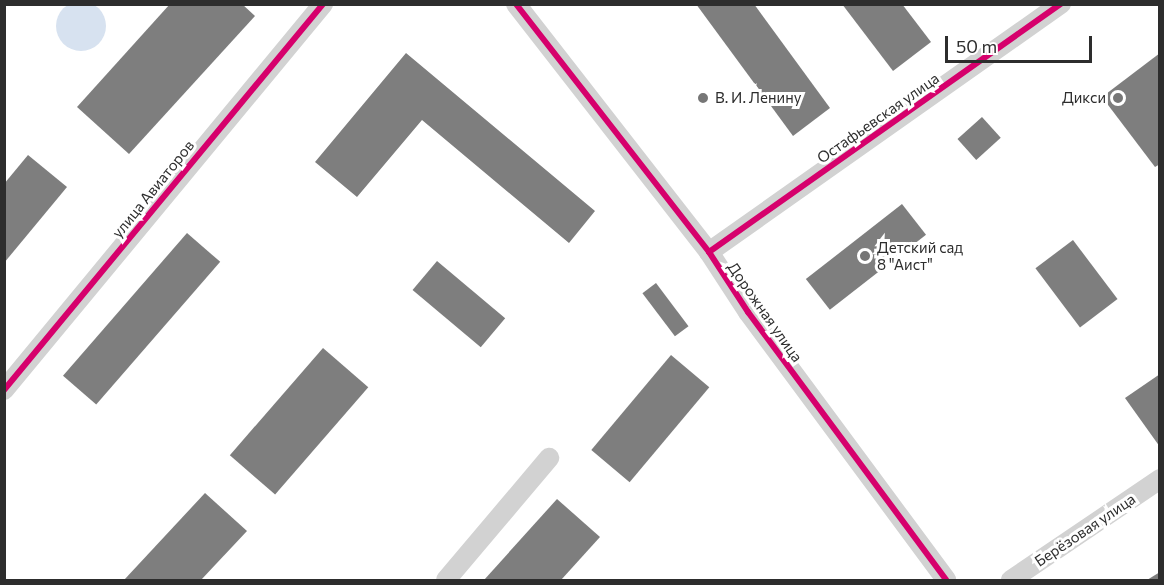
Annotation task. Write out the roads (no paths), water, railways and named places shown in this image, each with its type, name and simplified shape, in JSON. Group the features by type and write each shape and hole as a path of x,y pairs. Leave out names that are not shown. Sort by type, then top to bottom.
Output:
{"street":[{"name":"улица Авиаторов","path":"4,390 322,4"},
{"name":"Дорожная улица","path":"516,4 709,252 748,312 946,580"},
{"name":"Остафьевская улица","path":"709,252 1061,4"},
{"path":"446,580 549,458"},
{"name":"Берёзовая улица","path":"1011,580 1160,479"}],"water":[{"path":"86,1 99,8 105,16 105,36 99,44 91,50 76,51 63,44 57,36 56,21 63,8 71,2"}],"place":[{"name":"В. И. Ленину","path":"703,98"},
{"name":"Дикси","path":"1118,98"},
{"name":"Детский сад 8 \"Аист\"","path":"865,256"}]}
